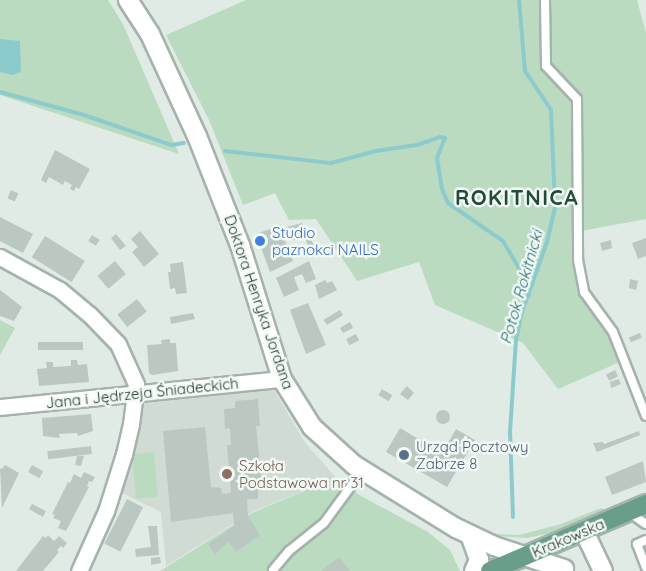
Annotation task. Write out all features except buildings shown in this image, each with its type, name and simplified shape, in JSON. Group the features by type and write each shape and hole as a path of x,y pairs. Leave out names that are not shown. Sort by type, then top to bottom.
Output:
{"main road":[{"name":"Krakowska","path":"490,571 646,504"}],"street":[{"name":"Doktora Henryka Jordana","path":"128,0 150,34 174,81 240,245 282,379 312,427 328,444 362,471 470,535 565,570"},
{"path":"0,256 60,290 105,329 126,358 136,384 124,454 106,511 79,571"},
{"name":"Jana i Jędrzeja Śniadeckich","path":"0,407 282,379"},
{"path":"565,570 558,557 562,546 577,534 603,571"},
{"path":"470,535 479,560 474,571"}],"lane":[{"path":"545,0 546,66 577,99 578,260 584,292 613,332 646,416"},
{"path":"273,570 290,551 324,523 362,471"},
{"path":"629,512 646,524"},
{"path":"646,540 637,544 646,567"}],"shaded area":[{"name":"Szkoła Podstawowa nr 31","path":"273,388 304,441 336,478 254,511 166,566 161,512 118,491 141,402"}],"green space":[{"path":"0,0 108,0 123,24 179,154 0,95"},
{"path":"246,0 637,0 646,33 646,219 576,232 581,292 610,335 622,361 558,389 523,343 435,305 419,262 357,281 316,219 289,220 275,193 243,205 209,120 166,35"},
{"path":"0,320 15,328 0,355"},
{"path":"154,452 158,497 136,499 132,454"},
{"path":"336,478 361,496 428,532 450,550 460,571 160,571 254,512"},
{"path":"601,508 608,512 556,532 527,538 496,536 469,526 496,534 519,535 561,524"}],"water":[{"path":"0,39 20,41 21,72 12,75 0,72"}],"waterway":[{"name":"Potok Rokitnicki","path":"513,517 510,432 516,340 522,312 547,242 555,206 551,110 525,71 519,0"},
{"path":"0,92 84,115 171,145 184,143"},
{"path":"225,151 331,163 376,151 417,145 440,137 445,138 437,158 442,189 448,203 503,241 524,277 529,295"}],"place":[{"name":"Studio paznokci NAILS","path":"260,241"},
{"name":"Urząd Pocztowy Zabrze 8","path":"404,455"},
{"name":"Szkoła Podstawowa nr 31","path":"227,474"}],"district":[{"name":"ROKITNICA","path":"517,197"}]}
